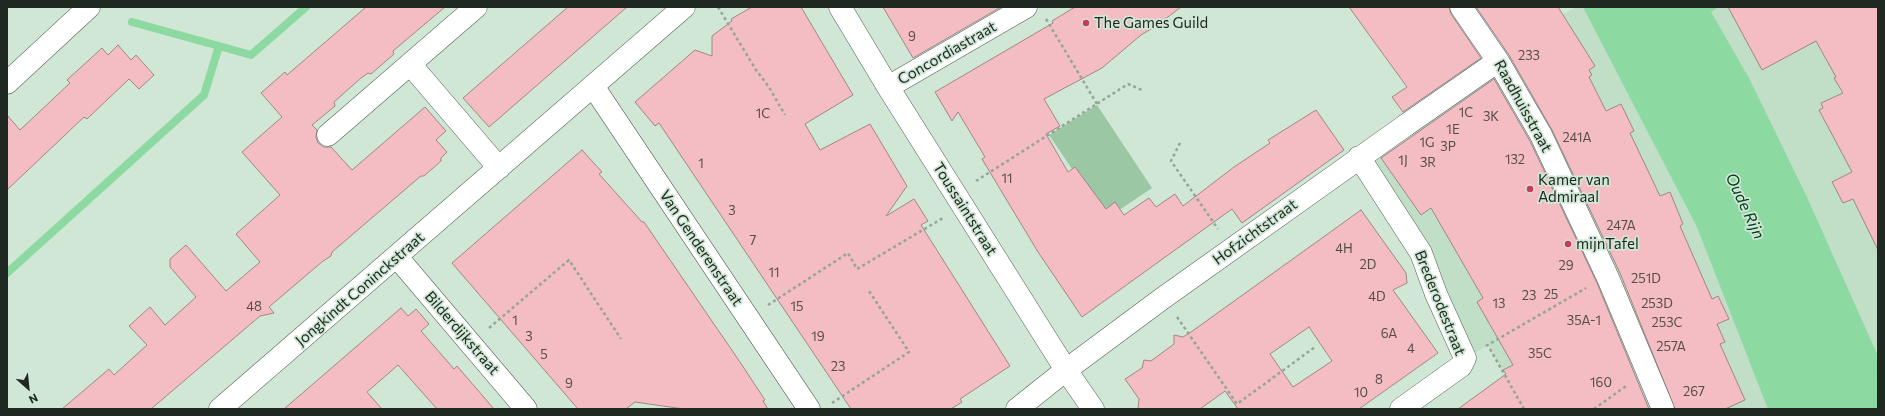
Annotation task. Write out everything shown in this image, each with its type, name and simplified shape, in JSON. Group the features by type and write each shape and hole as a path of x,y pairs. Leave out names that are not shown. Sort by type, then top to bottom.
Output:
{"street":[{"path":"328,135 476,7"},
{"name":"Jongkindt Coninckstraat","path":"220,409 397,258 684,7"},
{"name":"Toussaintstraat","path":"840,7 959,200 1066,370 1093,409"},
{"name":"Raadhuisstraat","path":"1461,7 1498,61 1541,135 1608,278 1663,409"},
{"name":"Concordiastraat","path":"888,87 1034,10"},
{"path":"7,83 77,11"},
{"name":"Hofzichtstraat","path":"1018,409 1066,370 1163,298 1359,157 1498,61"},
{"path":"410,64 499,168"},
{"name":"Van Genderenstraat","path":"593,86 809,409"},
{"name":"Brederodestraat","path":"1359,157 1422,253 1436,294 1465,358 1461,366 1401,409"},
{"name":"Bilderdijkstraat","path":"397,258 526,409"}],"path":[{"path":"718,7 785,115"},
{"path":"1034,10 1097,104"},
{"path":"748,318 848,253 857,269 1128,84 1142,90"},
{"path":"1180,144 1171,161 1231,249"},
{"path":"471,344 569,260 621,339"},
{"path":"1465,358 1591,285 1608,278"},
{"path":"831,405 909,352 869,291"},
{"path":"1163,298 1237,404 1315,347"},
{"path":"1487,345 1524,409"},
{"path":"1594,409 1647,372"}],"shaded area":[{"path":"1577,7 1878,7 1878,409 1526,409 1488,346 1468,356 1367,156 1492,52"},
{"path":"1097,105 1152,188 1106,219 1049,135"}],"water":[{"name":"Oude Rijn","path":"1583,7 1719,7 1711,12 1749,78 1806,195 1878,356 1878,409 1768,409 1697,227"}],"building":[{"path":"366,7 445,7 393,51 394,54 371,74 368,73 361,78 334,102 335,106 312,125 317,130 316,137 318,143 324,147 331,147 352,170 425,107 446,131 436,140 447,152 441,158 441,161 424,176 421,176 408,187 332,252 331,256 323,261 269,307 274,313 260,316 151,409 62,409 109,369 114,375 147,345 129,326 150,307 165,325 196,297 170,267 170,259 186,245 226,291 260,262 236,234 280,195 242,152 282,117 261,93 285,72 287,75"},
{"path":"568,7 627,7 489,127 463,98"},
{"path":"752,7 801,7 853,95 805,124 820,150 870,124 907,186 886,216 914,199 928,221 921,225 1010,366 960,399 962,402 951,409 851,409 659,123 655,126 635,102 695,50 712,56 712,36 732,21 731,19"},
{"path":"883,7 1001,7 913,58"},
{"path":"1075,7 1181,7 1156,26 1141,35 1102,68 1044,99 1060,126 1046,134 1068,172 1075,167 1106,209 1115,202 1124,215 1149,198 1156,207 1175,194 1183,206 1234,167 1270,143 1268,140 1316,110 1344,150 1242,223 1232,209 1082,317 1038,252 982,159 985,157 958,112 952,121 935,92 1053,23 1052,21"},
{"path":"1349,7 1449,7 1451,14 1481,58 1403,112 1392,97 1407,87"},
{"path":"1476,7 1558,7 1595,66 1589,70 1592,75 1589,77 1606,111 1621,104 1634,131 1630,133 1660,196 1670,192 1683,224 1680,226 1712,299 1718,296 1729,319 1717,324 1725,342 1720,344 1745,400 1725,409 1675,409 1620,273 1552,130 1509,55"},
{"path":"1728,7 1878,7 1878,250 1853,199 1843,203 1832,182 1852,172 1819,110 1823,108 1821,103 1843,93 1816,41 1762,70"},
{"path":"118,45 131,60 136,55 154,75 139,89 129,79 87,119 84,117 7,190 7,115 20,130 70,83 67,80 102,48 108,55"},
{"path":"1494,79 1530,141 1597,283 1649,409 1458,409 1506,374 1503,370 1513,365 1477,302 1483,298 1431,208 1421,215 1381,158"},
{"path":"582,150 602,172 599,174 642,222 644,222 740,362 765,400 763,401 768,409 684,409 635,402 626,409 578,409 452,263"},
{"path":"1361,210 1406,273 1407,283 1393,290 1438,353 1359,409 1238,409 1225,391 1200,409 1138,409 1139,399 1125,379 1142,368 1144,360 1151,361 1174,344 1174,335 1183,337","holes":["1309,327 1332,361 1293,387 1270,354"]},
{"path":"401,308 408,316 416,309 429,324 421,331 454,369 457,366 494,409 437,409 398,365 367,392 382,409 284,409"}],"waterway":[{"path":"7,273 204,95 219,46 251,55 306,7"},
{"path":"132,22 219,46"}],"place":[{"name":"The Games Guild","path":"1086,23"},
{"name":"Kamer van Admiraal","path":"1530,189"},
{"name":"mijnTafel","path":"1568,244"}]}
